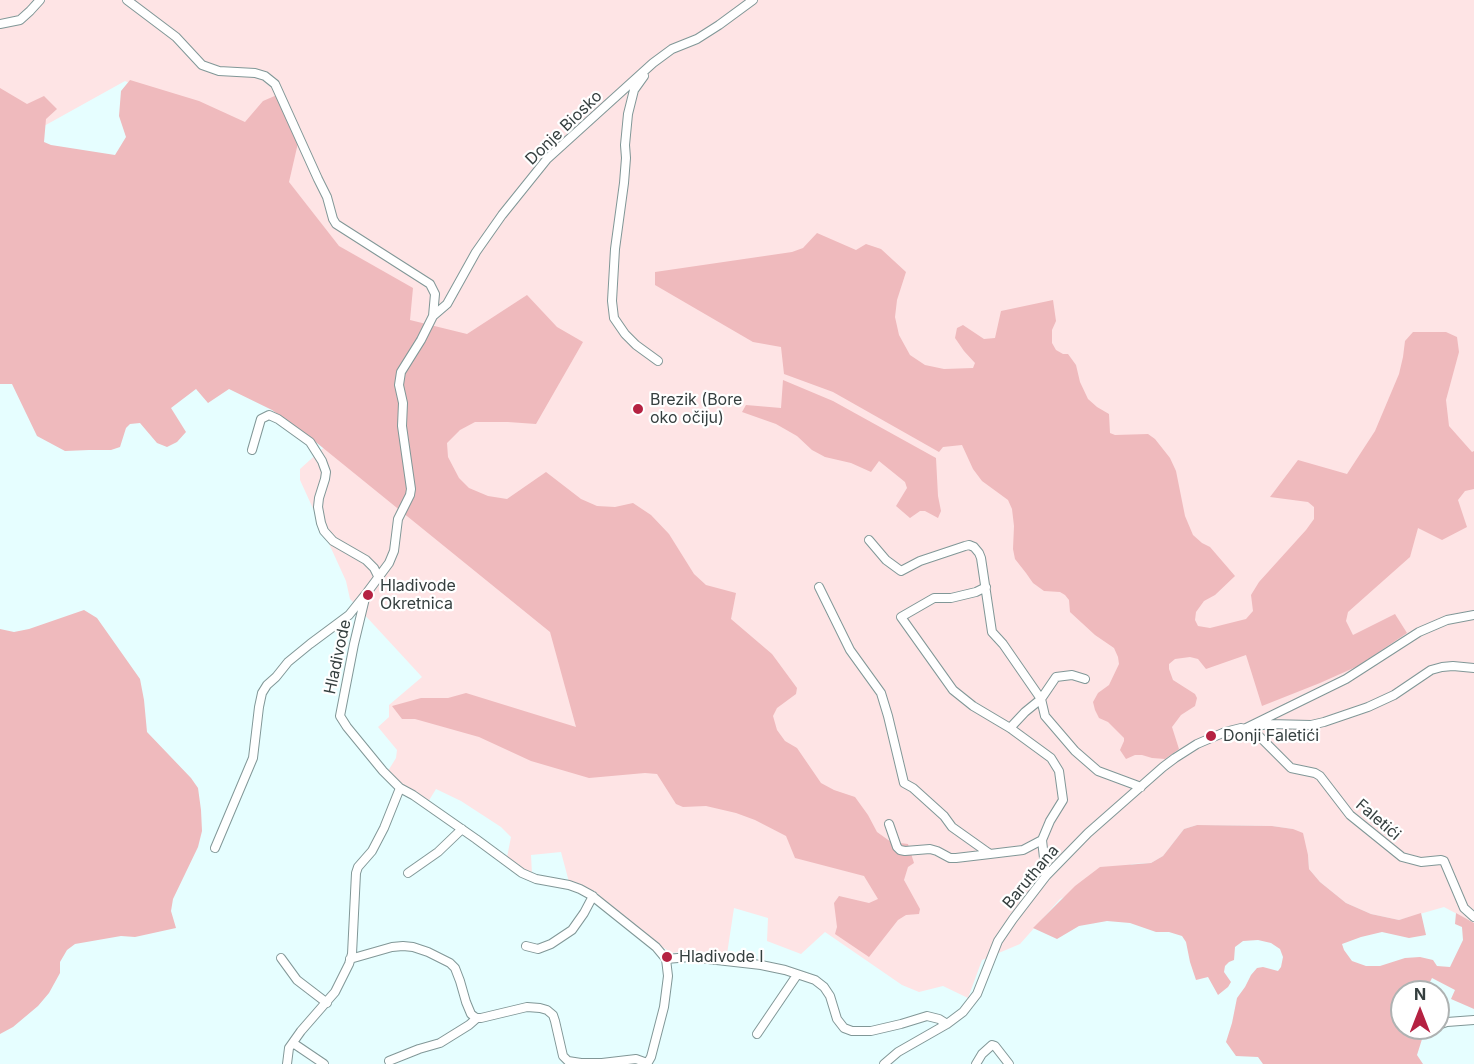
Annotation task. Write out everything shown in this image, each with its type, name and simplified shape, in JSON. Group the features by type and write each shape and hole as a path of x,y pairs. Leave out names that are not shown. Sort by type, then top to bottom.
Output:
{"street":[{"path":"0,24 20,20 40,0"},
{"path":"127,0 176,37 202,65 219,71 255,73 265,76 275,84 327,197 336,224 430,284 435,294 433,316"},
{"name":"Donje Biosko","path":"433,316 447,304 476,252 547,159 653,63 672,50 697,39 753,0"},
{"path":"653,63 634,90 628,114 624,183 615,249 612,301 614,318 625,334 658,361"},
{"name":"Hladivode","path":"433,316 421,340 400,372 403,440 410,495 398,519 394,551 389,562 366,594 358,622 340,716 347,728 400,788 462,829 522,873 536,879 569,885 593,896 656,947 666,959"},
{"path":"252,450 261,419 269,415 310,441 322,460 326,472 318,507 324,531 333,541 366,560 378,576"},
{"path":"869,540 886,560 901,571 920,561 969,545 979,553 992,632 1041,699 1045,716 1074,751 1098,771 1141,787"},
{"path":"819,587 850,650 881,693 904,783 913,788 944,816 952,827 990,854"},
{"path":"986,587 951,598 934,598 901,617 952,690 1051,758 1059,771 1063,800 1042,840 1046,876"},
{"path":"215,848 254,758 262,693 295,656 349,615 366,594"},
{"path":"1246,728 1346,679 1419,632 1447,620 1474,615"},
{"path":"1246,728 1268,724 1311,725 1324,722 1368,707 1394,695 1431,670 1453,666 1474,668"},
{"path":"1010,728 1041,699 1056,677 1072,675 1085,679"},
{"name":"Baruthana","path":"884,1064 898,1052 947,1024 972,1002 998,941 1013,919 1046,876 1088,833 1163,767 1197,744 1226,732 1246,728"},
{"name":"Faletići","path":"1246,728 1262,737 1291,768 1320,776 1350,815 1402,857 1421,862 1444,861 1464,908 1474,917"},
{"path":"287,1064 289,1048 301,1030 327,1003 342,981 351,954 356,873 380,836 400,788"},
{"path":"889,824 900,850 930,849 950,858 968,858 1023,850 1042,840"},
{"path":"408,873 438,852 462,829"},
{"path":"526,946 538,949 551,944 572,930 593,896"},
{"path":"350,959 403,946 428,952 455,968 471,1014 477,1018"},
{"path":"389,1061 440,1043 477,1018 527,1007 547,1010 553,1016 563,1056 568,1061 602,1063 636,1059 647,1064 651,1057 664,1007 668,976 666,959 690,957 761,965 815,980 830,996 837,1019 844,1028 852,1031 878,1029 927,1016 947,1024"},
{"path":"281,958 297,980 327,1003"},
{"path":"757,1034 796,974"},
{"path":"1450,1022 1474,1020"},
{"path":"293,1043 324,1064"},
{"path":"976,1064 982,1054 992,1045 1009,1064"}],"shaded area":[{"path":"0,0 1474,0 1474,923 1444,907 1399,920 1371,914 1346,903 1320,882 1309,869 1308,855 1293,829 1272,826 1197,825 1184,829 1163,856 1151,863 1132,864 1060,899 1020,944 982,960 968,998 943,986 919,992 902,985 825,932 801,954 767,941 768,918 734,908 727,954 691,951 672,953 657,944 594,891 569,882 561,852 531,855 532,874 522,869 507,857 511,837 501,827 461,801 436,789 428,802 401,785 388,771 396,758 397,750 378,727 389,717 389,705 422,677 350,599 346,581 300,480 300,469 342,431 185,109 125,81 26,136 0,130"},
{"path":"130,80 199,101 245,122 263,101 277,95 298,143 289,182 339,246 413,288 410,320 467,334 527,295 557,327 583,342 536,424 475,422 460,430 447,443 448,457 459,478 469,488 488,496 507,499 546,472 581,499 597,506 615,507 633,503 651,515 669,534 694,574 706,585 736,593 731,619 772,654 797,688 796,694 777,708 773,716 777,730 785,741 797,748 821,783 855,797 877,832 891,842 908,844 914,863 908,867 904,880 920,909 919,914 906,915 898,920 869,957 835,934 837,927 834,903 839,896 869,903 878,899 864,876 795,858 786,836 755,820 706,806 683,807 676,804 657,774 589,778 531,761 479,737 415,719 402,719 392,706 421,698 448,698 466,693 576,727 550,632 312,439 272,410 229,389 208,403 196,389 171,408 186,432 177,442 167,447 157,443 140,423 130,424 126,428 120,447 111,450 65,451 37,436 12,384 0,384 0,88 27,104 44,96 57,109 46,119 44,142 115,155 126,137 119,116 121,91"},
{"path":"817,233 856,250 866,244 881,249 906,272 897,300 895,317 899,335 910,355 925,365 944,369 973,368 975,363 955,338 957,328 963,325 984,339 995,338 1001,311 1053,300 1056,321 1052,330 1052,343 1056,350 1068,354 1076,365 1080,382 1088,399 1109,414 1110,433 1115,435 1148,434 1155,439 1170,458 1176,471 1185,516 1193,535 1210,547 1235,576 1215,595 1204,601 1196,612 1195,620 1198,626 1210,628 1246,619 1253,611 1251,595 1259,582 1314,519 1314,507 1308,502 1270,497 1298,460 1347,474 1375,431 1399,374 1405,341 1413,332 1446,332 1457,337 1459,352 1446,400 1449,426 1472,452 1474,451 1474,489 1465,491 1458,500 1467,527 1442,540 1418,528 1410,557 1348,612 1346,621 1353,635 1395,614 1407,633 1358,666 1262,706 1246,655 1206,669 1198,659 1190,657 1175,659 1169,664 1173,680 1195,694 1197,698 1195,706 1181,715 1172,727 1179,749 1165,759 1135,755 1126,759 1120,750 1124,738 1108,722 1099,718 1093,702 1098,693 1109,685 1119,664 1114,648 1095,635 1070,612 1069,600 1065,595 1060,592 1044,591 1033,583 1015,559 1012,509 1008,500 982,481 973,469 962,445 943,447 939,452 833,392 784,374 781,347 753,342 655,285 655,272 792,252 803,248"},
{"path":"783,380 833,401 936,458 941,511 938,518 925,511 920,511 910,518 896,506 907,488 905,482 879,461 871,472 851,463 825,457 776,424 742,412 746,405 781,408"},
{"path":"84,610 97,618 140,679 147,732 198,788 202,831 198,847 173,899 171,911 176,928 135,937 121,936 75,944 67,950 60,962 60,973 49,993 38,1006 13,1027 0,1034 0,629 14,632 29,629"},
{"path":"1197,825 1272,826 1293,829 1303,833 1309,869 1320,882 1346,903 1371,914 1399,920 1421,913 1426,935 1409,938 1382,932 1342,944 1352,961 1366,966 1380,966 1405,958 1420,957 1433,960 1437,966 1450,967 1463,940 1462,927 1455,924 1456,913 1474,923 1474,1009 1451,999 1455,990 1450,987 1450,980 1432,978 1431,980 1390,980 1390,1040 1422,1040 1417,1055 1423,1064 1263,1064 1258,1057 1236,1056 1226,1042 1237,998 1251,975 1257,968 1263,967 1278,971 1281,967 1283,957 1280,949 1271,943 1258,940 1243,941 1235,947 1234,960 1225,966 1224,972 1231,982 1218,995 1208,977 1196,980 1186,942 1182,936 1169,932 1156,932 1130,923 1107,921 1079,926 1057,939 1033,928 1075,886 1100,867 1151,863 1163,856 1184,829"}],"place":[{"name":"Brezik (Bore oko očiju)","path":"638,409"},
{"name":"Hladivode Okretnica","path":"368,595"},
{"name":"Donji Faletići","path":"1211,736"},
{"name":"Hladivode I","path":"667,957"}]}
